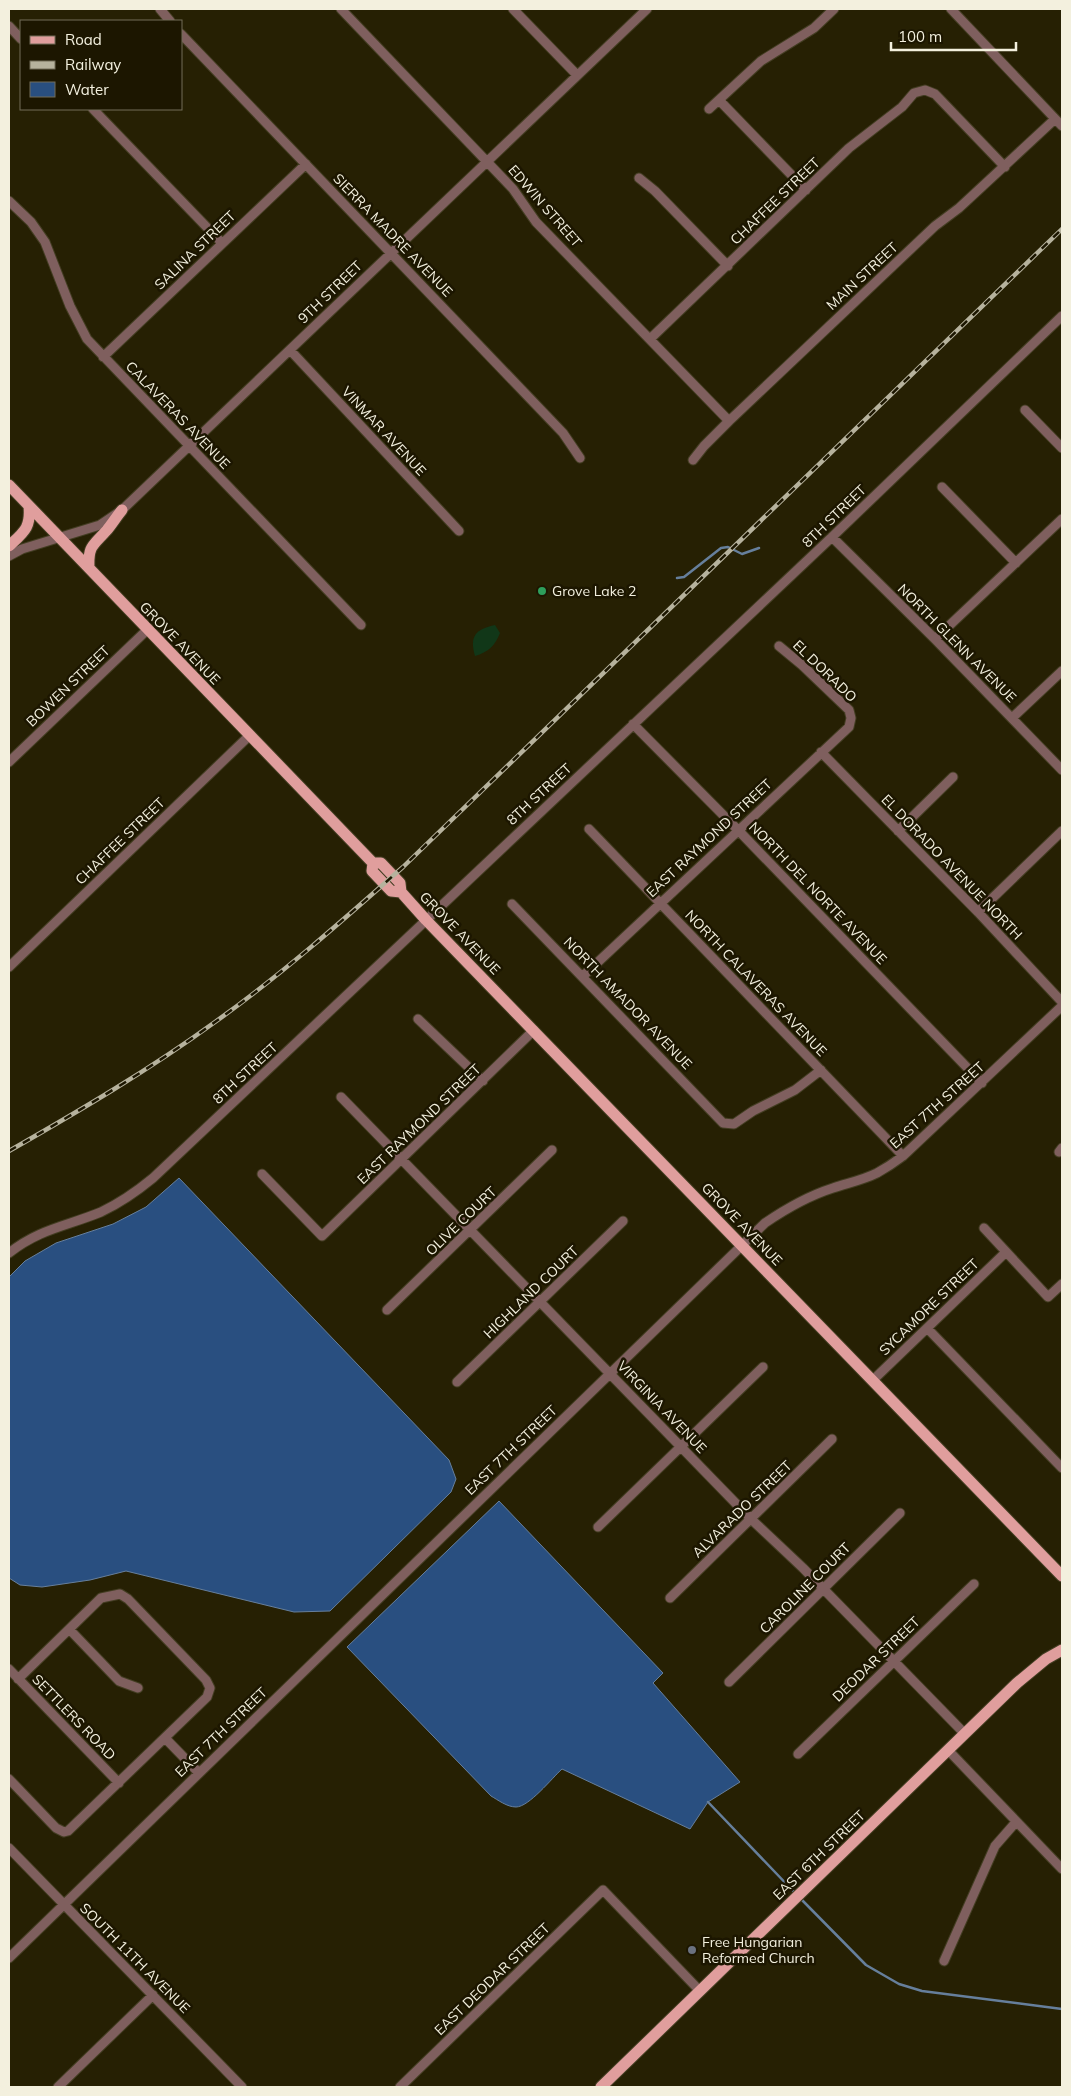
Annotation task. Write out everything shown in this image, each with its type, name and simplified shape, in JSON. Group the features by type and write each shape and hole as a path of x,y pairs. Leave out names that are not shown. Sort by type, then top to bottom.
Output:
{"main road":[{"name":"GROVE AVENUE","path":"9,485 373,863 372,871 391,891 401,892 1062,1576"},
{"path":"9,546 24,532 30,520 29,506"},
{"path":"89,568 90,547 106,531 122,510"},
{"name":"EAST 6TH STREET","path":"601,2087 1035,1667 1062,1650"}],"street":[{"path":"160,9 169,20"},
{"name":"EDWIN STREET","path":"341,9 487,161 512,189 536,222 729,421"},
{"path":"514,9 577,76"},
{"name":"9TH STREET","path":"9,556 22,549 100,525 122,510 647,9"},
{"path":"709,109 761,61 814,28 834,9"},
{"path":"951,9 1062,126"},
{"path":"9,26 20,38"},
{"name":"SIERRA MADRE AVENUE","path":"182,35 563,433 580,458"},
{"name":"CHAFFEE STREET","path":"650,339 849,148 902,107 914,93 925,90 935,94 1005,166"},
{"path":"719,100 806,190"},
{"path":"94,110 222,243"},
{"name":"MAIN STREET","path":"693,460 729,421 935,226 960,208 1055,119"},
{"name":"SALINA STREET","path":"104,357 306,164"},
{"path":"639,178 728,266"},
{"name":"CALAVERAS AVENUE","path":"9,201 31,222 45,242 74,314 87,339 361,625"},
{"name":"8TH STREET","path":"9,1253 43,1231 98,1213 119,1203 138,1190 253,1085 832,537 1062,316"},
{"name":"VINMAR AVENUE","path":"290,350 459,531"},
{"path":"1024,410 1062,448"},
{"path":"942,487 1016,563"},
{"path":"936,639 1062,519"},
{"name":"NORTH GLENN AVENUE","path":"832,537 936,639 1062,770"},
{"name":"BOWEN STREET","path":"9,762 147,630"},
{"name":"EL DORADO","path":"779,646 849,710 851,718"},
{"path":"1012,718 1062,671"},
{"name":"EAST RAYMOND STREET","path":"583,976 820,752 849,727 851,718"},
{"name":"NORTH DEL NORTE AVENUE","path":"633,724 982,1083"},
{"name":"CHAFFEE STREET","path":"9,967 250,735"},
{"name":"EL DORADO AVENUE NORTH","path":"820,752 978,912 1062,1002"},
{"path":"898,830 953,778"},
{"name":"NORTH CALAVERAS AVENUE","path":"589,829 904,1156"},
{"path":"978,912 1062,831"},
{"name":"NORTH AMADOR AVENUE","path":"512,904 583,976 722,1124 734,1124 753,1111 795,1090 821,1070"},
{"name":"EAST 7TH STREET","path":"9,1958 765,1223 787,1207 834,1187 857,1182 904,1156 1062,1006"},
{"path":"418,1019 483,1081"},
{"name":"EAST RAYMOND STREET","path":"262,1174 322,1236 534,1030"},
{"name":"VIRGINIA AVENUE","path":"341,1096 751,1519 824,1589 965,1734"},
{"name":"OLIVE COURT","path":"388,1310 552,1150"},
{"name":"HIGHLAND COURT","path":"457,1382 623,1221"},
{"path":"984,1228 1048,1298 1062,1284"},
{"name":"SYCAMORE STREET","path":"873,1380 1005,1253"},
{"path":"927,1328 1062,1468"},
{"path":"598,1526 763,1367"},
{"name":"ALVARADO STREET","path":"670,1598 832,1439"},
{"name":"CAROLINE COURT","path":"729,1682 900,1513"},
{"name":"DEODAR STREET","path":"798,1754 974,1584"},
{"path":"9,1780 56,1828 64,1832 72,1829 207,1697 210,1688 206,1680 128,1599 120,1594 101,1598 18,1679"},
{"path":"70,1630 119,1681 138,1688"},
{"name":"SETTLERS ROAD","path":"9,1670 119,1783"},
{"path":"165,1738 198,1773"},
{"path":"948,1750 1062,1869"},
{"path":"944,1961 995,1846 1016,1822"},
{"name":"SOUTH 11TH AVENUE","path":"9,1848 241,2087"},
{"name":"EAST DEODAR STREET","path":"400,2087 604,1890 700,1991"},
{"path":"58,2087 153,1996"}],"green space":[{"path":"495,625 500,633 496,642 484,653 475,656 473,643 476,634 483,629"}],"water":[{"path":"179,1178 449,1460 456,1479 451,1492 330,1611 294,1612 126,1571 90,1580 42,1587 20,1585 9,1578 9,1277 25,1261 56,1243 113,1224 146,1207"},
{"path":"499,1501 663,1673 653,1683 740,1782 708,1802 690,1829 562,1769 540,1791 521,1806 509,1806 503,1803 491,1796 347,1647"}],"waterway":[{"path":"677,578 684,577 721,548 728,547 742,554 759,548"},
{"path":"708,1802 795,1893"},
{"path":"801,1899 866,1965 899,1984 922,1991 1062,2009"}],"railway":[{"path":"9,1151 114,1090 190,1040 240,1004 311,947 403,867 1062,229"}],"place":[{"name":"Grove Lake 2","path":"542,591"},
{"name":"Free Hungarian Reformed Church","path":"692,1950"}]}
